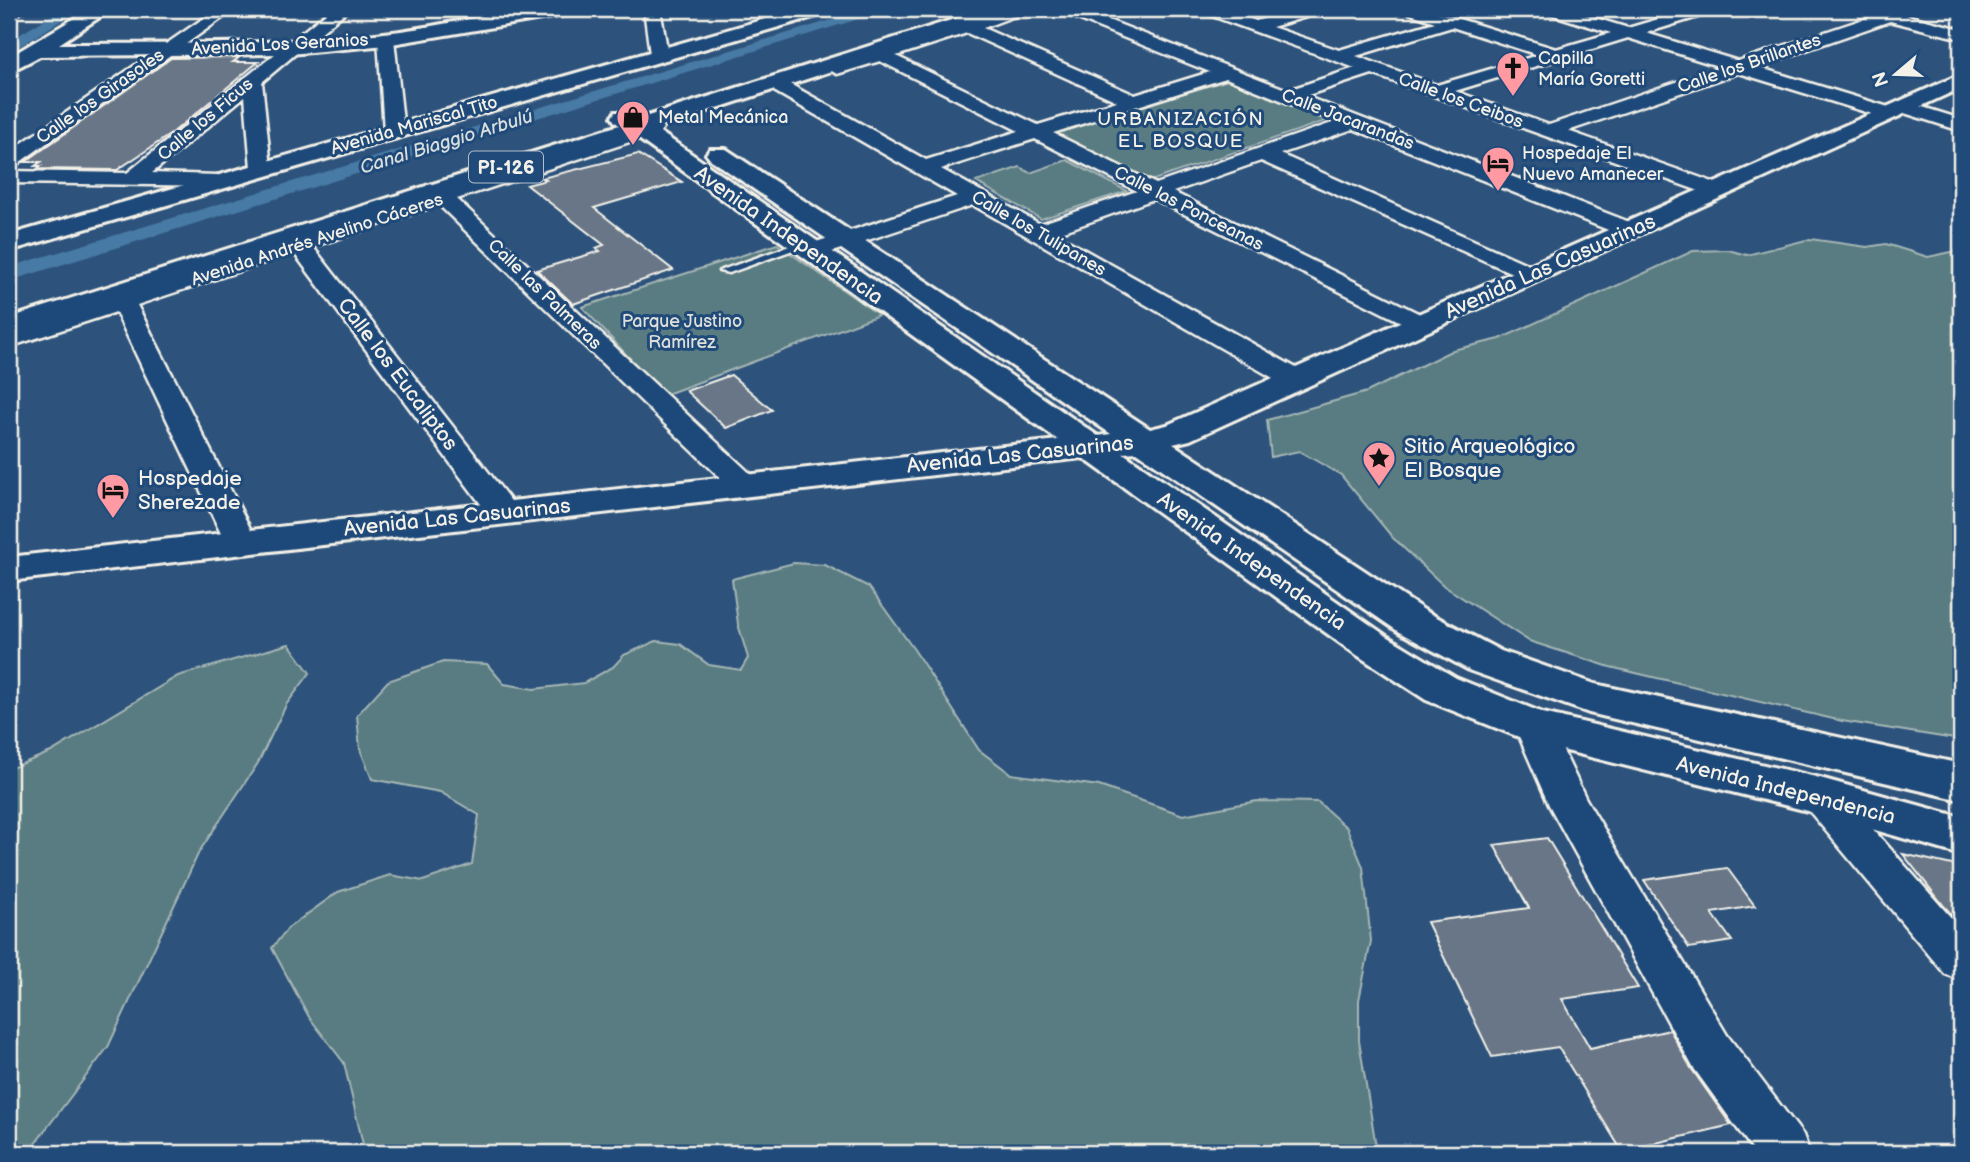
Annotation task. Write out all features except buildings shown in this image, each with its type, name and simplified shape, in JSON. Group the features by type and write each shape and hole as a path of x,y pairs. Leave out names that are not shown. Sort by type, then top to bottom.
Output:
{"main road":[{"path":"9,13 17,9"},
{"path":"9,66 103,9"},
{"name":"Avenida Los Geranios","path":"35,50 290,48 386,39 565,9"},
{"name":"Avenida Mariscal Tito","path":"9,243 261,168 820,9"},
{"name":"Avenida Andrés Avelino Cáceres","path":"9,309 647,120 1004,9"},
{"name":"Avenida Andrés Avelino Cáceres","path":"9,328 121,297 439,194 647,120 969,18"},
{"name":"Avenida Las Casuarinas","path":"9,569 1143,441 1178,433 1961,80"},
{"name":"Avenida Independencia","path":"647,120 847,240 1413,622 1486,661 1589,698 1961,782"},
{"name":"Avenida Independencia","path":"647,120 807,248 1371,645 1441,689 1534,727 1820,796 1961,836"}],"street":[{"name":"Calle los Girasoles","path":"9,161 227,9"},
{"name":"Calle los Ficus","path":"135,177 341,9"},
{"path":"652,9 659,54"},
{"name":"Avenida Andrés Avelino Cáceres","path":"647,120 781,87 881,55 969,18 1025,9"},
{"name":"Calle Jacarandas","path":"1066,9 1629,230"},
{"name":"Calle los Ceibos","path":"1207,9 1716,191"},
{"path":"1256,26 1317,9"},
{"path":"1411,9 1556,55"},
{"path":"1550,9 1737,67 1961,125"},
{"path":"1437,91 1629,33 1695,10"},
{"path":"1891,12 1961,34"},
{"name":"Calle los Brillantes","path":"1550,131 1891,12"},
{"path":"969,18 1133,102"},
{"path":"1338,56 1453,22"},
{"path":"386,39 394,131"},
{"name":"Calle las Ponceanas","path":"881,55 1421,324"},
{"path":"1287,96 1373,68"},
{"path":"923,168 1227,72"},
{"path":"253,79 261,168"},
{"name":"Calle los Tulipanes","path":"781,87 1297,380"},
{"path":"1037,233 1353,122"},
{"path":"1262,154 1531,274"},
{"path":"9,177 135,177 218,181"},
{"name":"Calle las Palmeras","path":"439,194 745,485"},
{"path":"807,248 847,240 975,197"},
{"name":"Calle los Eucaliptos","path":"297,240 503,512"},
{"path":"121,297 241,542"},
{"name":"Avenida Andrés Avelino Cáceres","path":"9,339 121,297"},
{"path":"1534,727 1569,805 1710,1051 1785,1153"},
{"path":"1820,796 1961,960"}],"lane":[{"path":"725,271 807,248"}],"green space":[{"path":"1228,80 1328,120 1142,184 1046,134"},
{"path":"1067,160 1127,191 1041,219 976,182 1020,167 1030,173"},
{"path":"1810,239 1867,247 1886,244 1928,257 1961,250 1961,740 1842,721 1610,667 1529,641 1444,586 1393,538 1341,475 1299,451 1271,457 1267,420 1367,392 1453,350 1500,339 1693,251 1728,250 1747,255"},
{"name":"Parque Justino Ramírez","path":"777,244 879,315 664,395 582,307"},
{"path":"794,563 825,565 869,587 915,651 979,750 1011,774 1099,786 1183,815 1257,801 1318,802 1347,828 1363,867 1371,941 1359,1000 1359,1041 1377,1153 365,1153 344,1063 309,1017 272,948 288,928 338,892 390,875 423,881 472,864 479,815 440,792 372,779 360,749 357,715 388,681 443,662 487,664 504,684 534,689 584,683 613,667 624,655 656,641 680,644 709,665 741,670 748,658 738,624 732,579"},
{"path":"289,644 310,673 286,705 258,763 199,852 108,1047 28,1153 9,1153 9,769 51,752 178,676"}],"waterway":[{"path":"9,48 72,9"},
{"name":"Canal Biaggio Arbulú","path":"9,274 883,9"}],"place":[{"name":"Capilla María Goretti","path":"1513,98"},
{"name":"Metal Mecánica","path":"633,147"},
{"name":"Hospedaje El Nuevo Amanecer","path":"1498,193"},
{"name":"Sitio Arqueológico El Bosque","path":"1379,488"},
{"name":"Hospedaje Sherezade","path":"113,520"}],"district":[{"name":"URBANIZACIÓN EL BOSQUE","path":"1181,129"}]}
